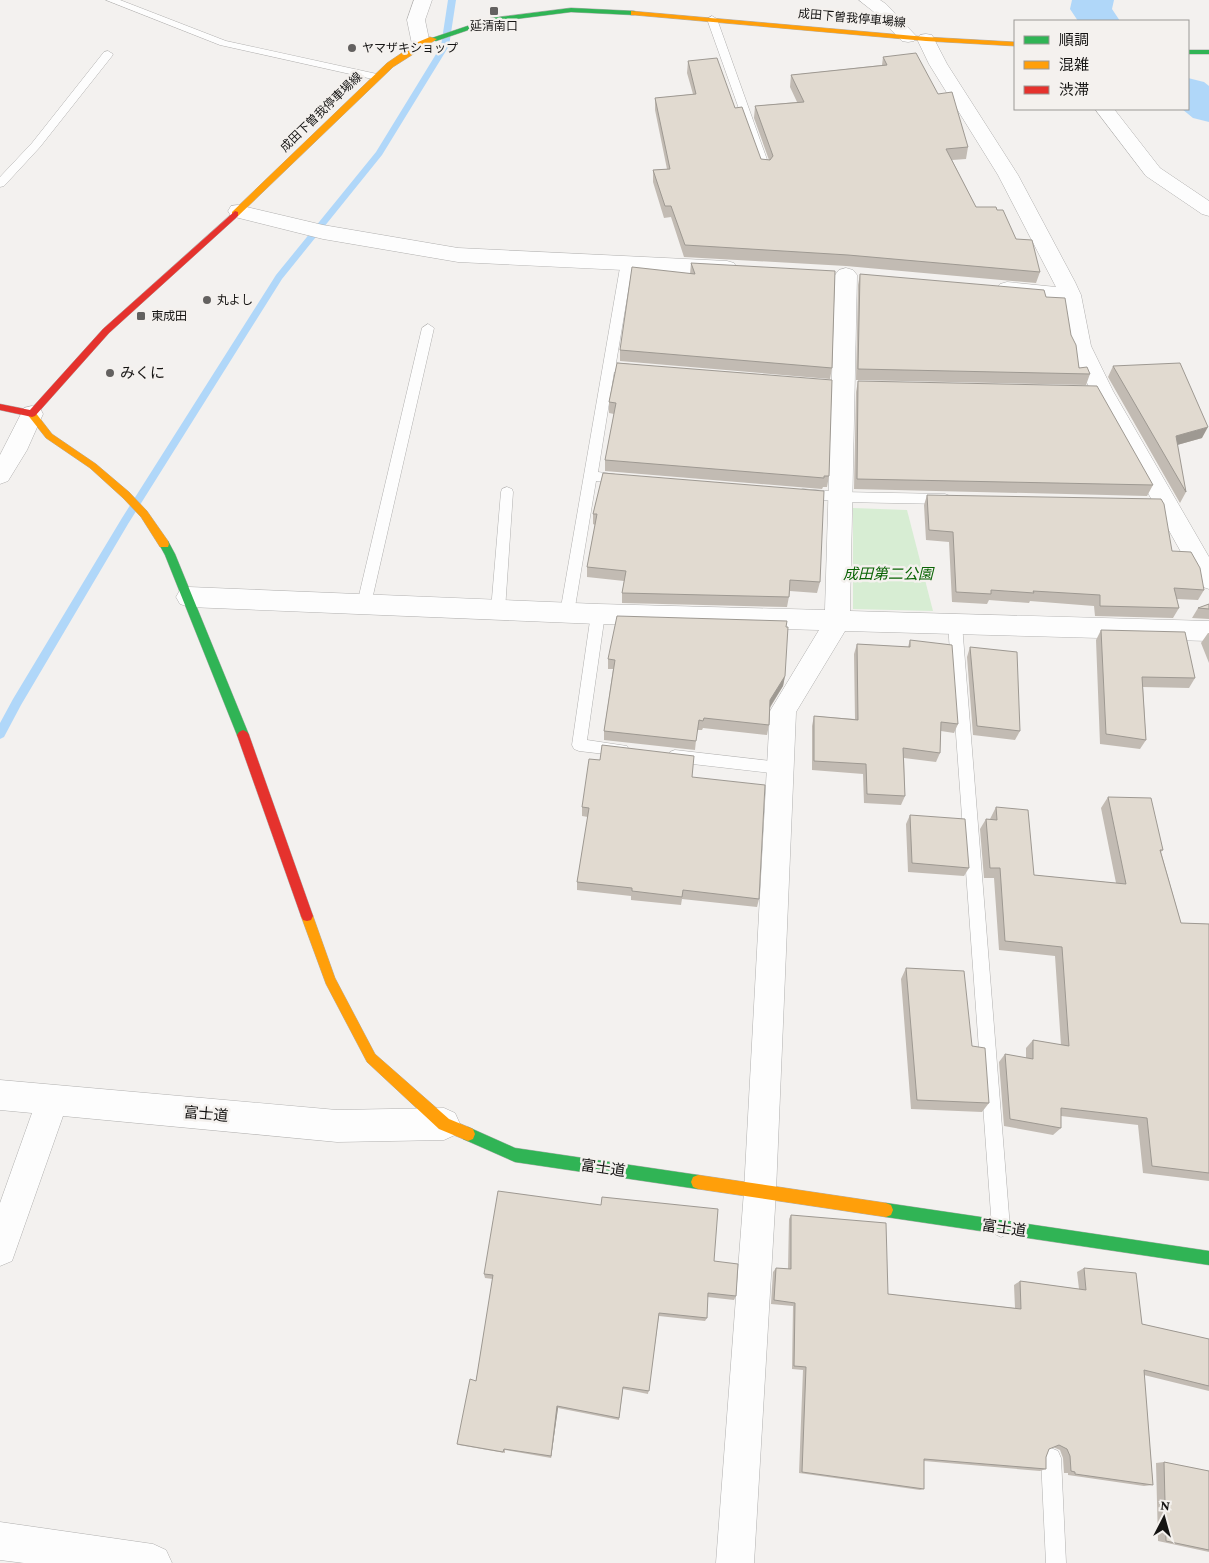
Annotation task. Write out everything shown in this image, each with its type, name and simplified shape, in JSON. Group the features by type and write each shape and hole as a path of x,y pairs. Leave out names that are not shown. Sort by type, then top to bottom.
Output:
{"main road":[{"name":"成田下曽我停車場線","path":"32,414 106,332 238,211 390,65 421,44 460,29 510,17 571,10 712,19 917,38 1014,44"},
{"path":"1189,52 1209,52"},
{"path":"0,407 32,414 49,436 93,466 144,514 170,554 240,726 330,980 371,1058 444,1124"},
{"name":"富士道","path":"444,1124 515,1155 1209,1258"}],"street":[{"path":"421,44 416,20 423,0"},
{"path":"868,0 917,38 938,64 1008,176 1070,295 1080,346 1098,390 1156,503 1209,579"},
{"path":"1105,110 1153,172 1209,210"},
{"path":"238,211 316,230 458,255 746,269"},
{"path":"735,1563 760,1191 783,711 837,622 846,275"},
{"path":"992,288 1070,295"},
{"path":"0,475 32,414"},
{"path":"189,597 567,613 1209,631"},
{"name":"富士道","path":"0,1096 337,1126 444,1124"},
{"path":"0,1249 53,1100"},
{"path":"0,1541 153,1563"}],"lane":[{"path":"111,0 223,42 377,77"},
{"path":"712,19 765,168"},
{"path":"0,184 36,145 108,54"},
{"path":"567,613 627,262"},
{"path":"364,604 428,328"},
{"path":"609,367 648,370"},
{"path":"590,476 638,480"},
{"path":"498,610 507,492"},
{"path":"792,493 841,497 959,499"},
{"path":"598,614 578,745 636,752"},
{"path":"955,624 1001,1228"},
{"path":"665,755 780,768"},
{"path":"1051,1458 1056,1563"}],"green space":[{"name":"成田第二公園","path":"853,508 907,510 933,611 853,609"}],"building":[{"path":"916,53 938,94 952,92 968,147 946,149 976,207 996,207 997,210 1003,210 1016,239 1032,240 1040,272 848,255 685,245 671,206 665,206 653,170 670,169 655,98 696,94 688,61 717,58 735,108 742,107 761,159 770,160 773,156 755,106 804,102 791,75 887,65 883,57"},
{"path":"691,263 835,271 832,368 620,350 632,267 695,274"},
{"path":"860,274 1044,290 1046,297 1065,298 1071,335 1076,345 1079,368 1087,367 1090,374 858,369"},
{"path":"617,363 832,380 829,476 824,476 824,478 605,460 616,403 609,402"},
{"path":"1180,363 1208,427 1176,436 1186,492 1113,366"},
{"path":"858,381 1097,386 1153,485 857,479"},
{"path":"603,473 824,491 820,582 790,580 789,597 622,593 626,571 587,567 597,514 593,514"},
{"path":"927,495 1161,499 1164,504 1172,551 1191,552 1200,568 1204,590 1174,588 1179,608 1100,606 1100,595 991,590 991,594 956,592 953,532 929,530"},
{"path":"1209,604 1209,609 1198,608"},
{"path":"617,616 787,621 785,676 770,700 769,725 704,718 703,721 699,720 696,741 604,731 615,660 608,659"},
{"path":"1101,630 1185,632 1195,678 1142,677 1146,740 1106,734"},
{"path":"910,640 952,645 958,724 941,722 940,753 903,748 905,796 867,794 866,764 814,761 814,716 858,720 857,644 910,647"},
{"path":"970,647 1017,652 1020,731 977,726"},
{"path":"602,745 694,756 692,777 765,785 759,899 683,890 682,897 632,891 632,888 577,882 589,808 582,807 589,759 600,760"},
{"path":"1108,797 1151,798 1163,850 1160,850 1181,923 1209,924 1209,1173 1152,1166 1147,1118 1061,1108 1061,1128 1010,1119 1005,1054 1033,1059 1033,1040 1069,1046 1062,947 1005,941 1000,868 990,868 986,819 997,820 996,807 1028,810 1034,875 1126,884"},
{"path":"910,815 965,819 969,868 912,863"},
{"path":"906,968 964,971 972,1046 985,1048 989,1103 917,1100"},
{"path":"498,1191 601,1205 602,1197 718,1209 714,1261 738,1264 736,1296 708,1293 707,1318 659,1313 649,1391 623,1387 619,1418 557,1406 551,1456 504,1449 503,1452 457,1444 470,1379 476,1381 493,1275 484,1274"},
{"path":"791,1215 886,1223 888,1294 1021,1309 1020,1281 1086,1290 1084,1268 1136,1273 1142,1324 1209,1339 1209,1386 1144,1370 1153,1485 1075,1474 1075,1472 1071,1471 1070,1456 1067,1449 1059,1445 1049,1449 1046,1457 1046,1469 924,1459 924,1489 802,1472 806,1367 794,1366 795,1303 774,1300 776,1268 791,1269"},
{"path":"1164,1462 1209,1471 1209,1550 1166,1541"}],"waterway":[{"path":"0,734 17,702 125,521 279,277 379,153 445,46 452,0"},
{"path":"1093,0 1091,9 1098,20"},
{"path":"1189,92 1209,109"}],"traffic: fast":[{"path":"433,39 491,20 571,10 634,13"},
{"path":"1189,52 1209,52"},
{"path":"164,544 170,554 243,735"},
{"path":"468,1134 515,1155 698,1182"},
{"path":"886,1210 1209,1258"}],"traffic: slow":[{"path":"634,13 926,39 1014,44"},
{"path":"235,214 390,65 421,44 433,39"},
{"path":"32,414 49,436 93,466 126,495 144,514 164,544"},
{"path":"307,916 330,980 371,1058 444,1124 468,1134"},
{"path":"698,1182 886,1210"}],"traffic: jam":[{"path":"32,414 106,331 235,214"},
{"path":"0,407 32,414"},
{"path":"243,735 307,916"}],"place":[{"name":"延清南口","path":"494,11"},
{"name":"ヤマザキショップ","path":"352,48"},
{"name":"丸よし","path":"207,300"},
{"name":"東成田","path":"141,316"},
{"name":"みくに","path":"110,373"}]}
